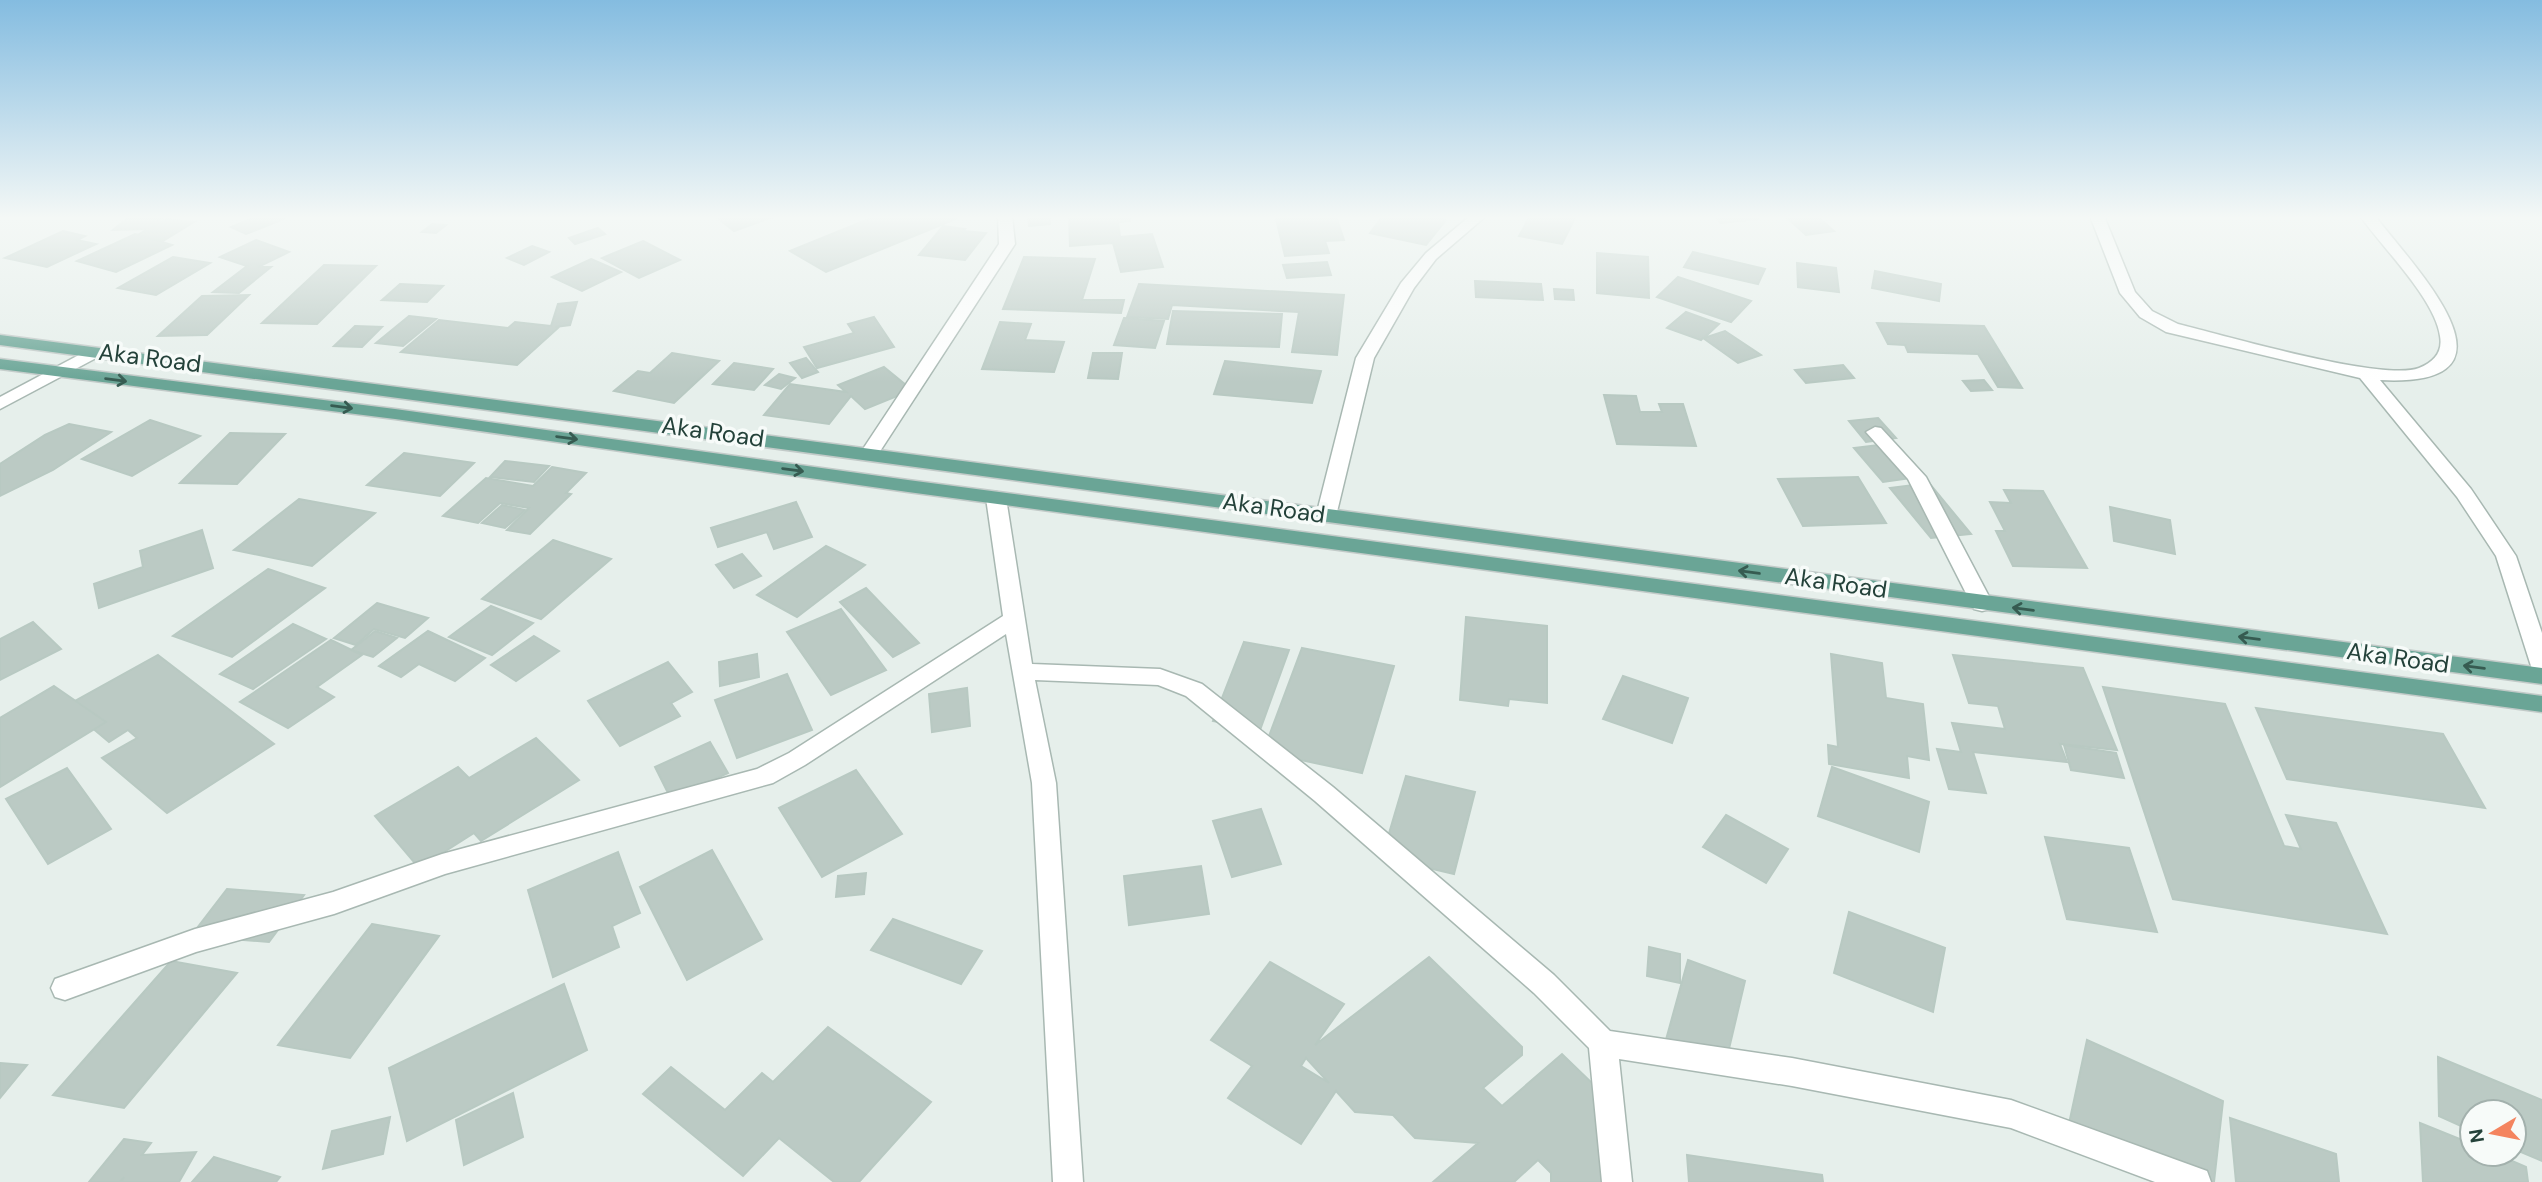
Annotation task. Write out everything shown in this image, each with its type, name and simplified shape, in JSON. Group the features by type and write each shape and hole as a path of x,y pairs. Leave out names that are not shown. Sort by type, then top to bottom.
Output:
{"main road":[{"name":"Aka Road","path":"0,340 2542,676"},
{"name":"Aka Road","path":"0,364 395,414 996,498 2542,704"}],"street":[{"path":"868,455 989,271"},
{"path":"1326,516 1365,358 1407,286 1419,271"},
{"path":"2119,271 2128,293 2146,314 2172,328 2366,374 2425,372 2438,365 2448,354 2450,345 2439,309 2410,271"},
{"path":"0,404 93,353"},
{"path":"2366,374 2464,493 2506,556 2542,666"},
{"path":"1875,432 1916,477 1982,604"},
{"path":"996,498 1022,672 1044,783 1068,1182"},
{"path":"65,988 195,941 334,903 442,864 764,776 797,759 1016,618"},
{"path":"1022,672 1160,677 1194,690 1324,794 1544,984 1603,1043 1792,1072 2011,1114 2196,1182"},
{"path":"1603,1043 1616,1182"}],"building":[{"path":"148,271 196,271 156,295 118,288"},
{"path":"240,271 266,271 239,293 213,292"},
{"path":"317,271 371,271 317,324 262,323"},
{"path":"565,271 621,272 582,291 552,277"},
{"path":"626,271 655,271 639,278"},
{"path":"1018,271 1091,271 1082,300 1124,300 1121,313 1003,309"},
{"path":"1285,271 1330,271 1331,275 1287,278"},
{"path":"1597,271 1648,271 1649,298 1597,293"},
{"path":"1702,271 1764,271 1758,284"},
{"path":"1797,271 1836,271 1839,292 1798,287"},
{"path":"1875,271 1941,284 1939,301 1872,288"},
{"path":"1678,277 1751,301 1731,322 1657,297"},
{"path":"1475,281 1541,284 1543,300 1476,297"},
{"path":"400,284 443,286 427,302 382,300"},
{"path":"1139,284 1344,295 1337,355 1292,352 1299,312 1172,305 1168,319 1127,317"},
{"path":"1554,289 1573,290 1574,300 1555,299"},
{"path":"249,295 207,335 158,336 202,296"},
{"path":"577,302 570,325 555,327 559,327 517,365 401,352 439,320 508,328 515,322 551,326 558,304"},
{"path":"1173,311 1282,314 1279,347 1167,344"},
{"path":"1686,312 1719,324 1704,338 1725,331 1761,355 1738,363 1703,338 1701,340 1667,328"},
{"path":"409,316 436,319 403,346 376,343"},
{"path":"874,317 894,347 817,368 804,347 854,333 848,324"},
{"path":"1124,318 1164,321 1155,348 1114,345"},
{"path":"1000,322 1031,324 1025,340 1064,342 1054,372 982,369"},
{"path":"1877,323 1984,326 2022,388 1998,387 1978,354 1908,352 1905,345 1888,344"},
{"path":"355,326 382,327 362,347 334,346"},
{"path":"672,353 719,361 674,403 614,391 638,371 650,373"},
{"path":"1093,353 1122,353 1118,379 1088,378"},
{"path":"806,358 818,372 802,378 790,363"},
{"path":"1225,361 1321,371 1312,403 1214,394"},
{"path":"734,363 773,369 754,390 713,384"},
{"path":"1843,365 1854,378 1806,383 1795,370"},
{"path":"884,367 912,390 865,409 851,396 829,424 764,415 790,384 846,392 838,385"},
{"path":"779,374 795,378 781,389 765,385"},
{"path":"1984,380 1992,390 1971,391 1963,381"},
{"path":"1604,395 1636,396 1640,412 1662,412 1659,404 1683,404 1696,446 1617,444"},
{"path":"1878,418 1896,438 1866,442 1849,421"},
{"path":"150,420 200,436 132,476 82,459"},
{"path":"69,424 111,432 53,470 0,496 0,464 45,435"},
{"path":"230,433 285,434 237,484 180,483"},
{"path":"1895,443 1925,476 1883,482 1854,448"},
{"path":"404,453 474,463 440,496 367,485"},
{"path":"505,461 549,466 534,482 490,477"},
{"path":"552,467 586,473 566,493 571,494 530,534 507,530 529,508 500,503 478,523 443,516 486,478 533,486"},
{"path":"1858,477 1886,523 1803,526 1778,479"},
{"path":"1929,483 1971,534 1931,538 1890,488"},
{"path":"2004,490 2043,491 2087,568 2013,566 1996,531 2005,531 1990,502 2011,503"},
{"path":"299,499 375,513 312,566 234,550"},
{"path":"796,502 812,537 774,549 767,532 718,547 711,528"},
{"path":"502,505 525,510 505,528 482,523"},
{"path":"2110,507 2170,520 2175,554 2114,541"},
{"path":"202,530 213,568 99,608 94,584 143,567 140,551"},
{"path":"553,540 611,559 541,619 482,599"},
{"path":"826,546 865,565 797,617 757,595"},
{"path":"742,554 761,576 734,588 716,565"},
{"path":"268,569 325,588 232,657 173,636"},
{"path":"866,588 919,643 893,657 840,602"},
{"path":"377,603 428,618 405,638 374,629 356,645 334,638"},
{"path":"491,606 533,623 492,655 449,637"},
{"path":"841,609 886,670 831,695 787,632"},
{"path":"1466,617 1547,626 1547,703 1509,699 1508,706 1460,700"},
{"path":"33,622 61,649 0,680 0,639"},
{"path":"293,624 326,639 253,689 220,674"},
{"path":"375,631 397,638 373,657 351,650"},
{"path":"428,631 485,658 455,681 419,664 401,677 379,666"},
{"path":"534,636 559,651 516,681 491,665"},
{"path":"331,640 362,655 317,687 334,697 288,728 240,702"},
{"path":"1244,642 1289,650 1260,730 1213,721"},
{"path":"1302,648 1394,666 1362,773 1263,752"},
{"path":"757,654 759,677 720,686 719,662"},
{"path":"1831,654 1882,663 1886,698 1923,704 1929,760 1907,756 1909,778 1829,764 1828,745 1838,747"},
{"path":"158,655 274,744 167,813 102,758 137,738 128,730 109,742 66,706"},
{"path":"1953,655 2083,668 2117,750 2060,744 2067,762 1973,752 1986,793 1949,789 1937,749 1961,752 1952,723 2005,729 1998,706 1969,703"},
{"path":"668,662 692,692 671,703 680,716 620,746 588,701"},
{"path":"787,674 812,730 737,758 715,700"},
{"path":"1623,676 1688,698 1672,743 1603,719"},
{"path":"54,686 106,722 0,787 0,718"},
{"path":"2103,687 2225,704 2284,846 2301,849 2286,815 2336,823 2387,934 2173,899"},
{"path":"967,688 970,726 932,732 929,694"},
{"path":"2256,708 2443,734 2485,808 2287,779"},
{"path":"536,738 579,780 481,841 474,833 419,868 375,816 458,767 469,778"},
{"path":"710,742 728,773 671,799 655,767"},
{"path":"2064,745 2116,753 2124,778 2071,770"},
{"path":"1832,767 1929,802 1919,852 1818,816"},
{"path":"67,768 111,829 48,864 6,799"},
{"path":"856,770 902,834 822,877 779,808"},
{"path":"1406,776 1475,792 1454,874 1382,857"},
{"path":"1261,809 1281,864 1232,877 1213,821"},
{"path":"1726,815 1788,849 1766,883 1703,847"},
{"path":"2045,837 2129,848 2157,932 2067,919"},
{"path":"712,850 762,939 687,980 640,887"},
{"path":"618,852 640,913 612,926 619,947 553,977 528,890"},
{"path":"1201,866 1209,914 1129,925 1124,876"},
{"path":"866,873 864,894 836,897 838,876"},
{"path":"227,889 304,895 269,942 191,936"},
{"path":"1849,912 1945,948 1933,1012 1834,973"},
{"path":"893,919 982,951 961,984 871,950"},
{"path":"372,924 439,936 350,1058 278,1045"},
{"path":"1649,947 1680,954 1680,983 1647,976"},
{"path":"1429,957 1522,1047 1522,1055 1483,1088 1502,1106 1562,1054 1595,1086 1606,1182 1551,1182 1551,1173 1538,1160 1514,1182 1433,1182 1478,1143 1415,1138 1393,1115 1355,1112 1336,1091 1301,1144 1228,1098 1252,1066 1211,1040 1270,962 1344,1004 1315,1045","holes":["1306,1058 1329,1083 1301,1066"]},
{"path":"1688,960 1745,981 1724,1070 1664,1047"},
{"path":"171,961 237,973 124,1108 53,1095"},
{"path":"564,984 587,1050 407,1141 389,1068"},
{"path":"828,1027 931,1102 859,1182 834,1182 779,1138 743,1176 643,1094 671,1067 725,1110 762,1073 773,1082"},
{"path":"2087,1040 2223,1101 2214,1182 2169,1182 2067,1133"},
{"path":"2438,1057 2542,1100 2542,1161 2528,1155 2528,1098 2458,1098 2458,1125 2439,1116"},
{"path":"0,1063 27,1065 0,1098"},
{"path":"513,1093 523,1137 464,1165 456,1120"},
{"path":"390,1117 383,1154 323,1169 332,1131"},
{"path":"2230,1118 2336,1154 2339,1182 2236,1182"},
{"path":"2420,1123 2458,1138 2458,1168 2526,1168 2528,1182 2423,1182"},
{"path":"124,1139 151,1143 142,1155 196,1152 179,1182 121,1182 124,1177 120,1182 89,1182"},
{"path":"1687,1155 1822,1175 1823,1182 1689,1182"},
{"path":"214,1157 280,1177 276,1182 192,1182"}]}
